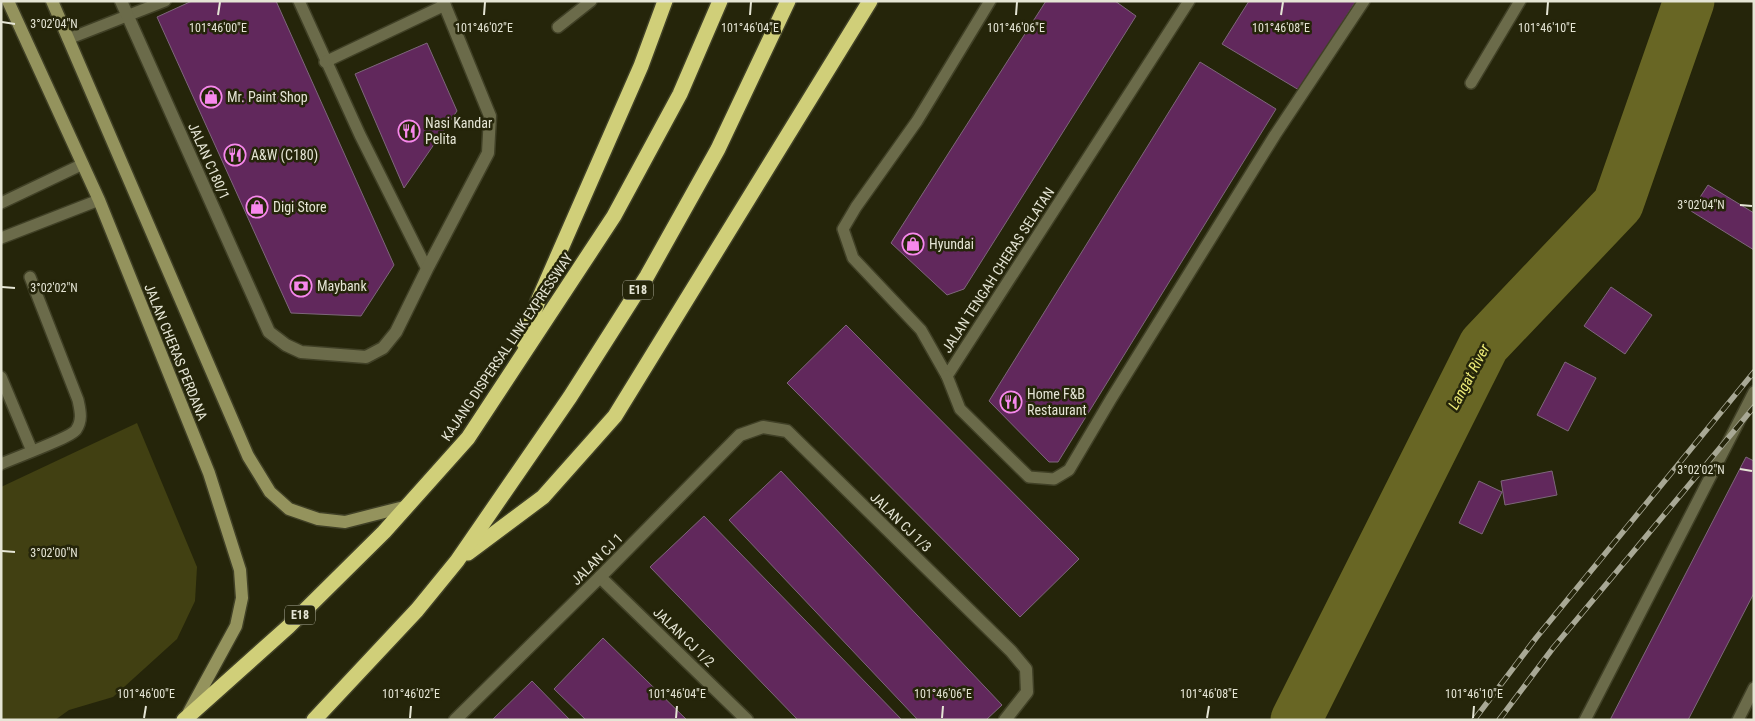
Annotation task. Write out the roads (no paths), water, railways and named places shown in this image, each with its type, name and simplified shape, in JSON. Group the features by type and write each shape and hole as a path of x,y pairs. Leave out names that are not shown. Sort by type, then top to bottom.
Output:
{"highway":[{"path":"518,361 538,301 641,66 665,1"},
{"name":"KAJANG DISPERSAL LINK EXPRESSWAY","path":"185,719 288,627 384,532 468,438 614,216 680,94 720,1"},
{"name":"E18","path":"314,720 417,610 457,561 570,397 647,276 718,149 788,1"},
{"path":"457,561 543,497 615,416 870,1"}],"street":[{"name":"JALAN CHERAS PERDANA","path":"8,1 100,200 209,473 240,570 242,598 236,626 185,719"},
{"name":"JALAN CHERAS PERDANA","path":"52,1 248,456 270,492 289,509 318,519 345,522 408,506"},
{"name":"JALAN C180/1","path":"122,1 269,332 286,345 301,352 366,357 383,348 396,332 427,269"},
{"path":"427,269 488,153 490,116 444,3"},
{"name":"JALAN CJ 1","path":"455,720 740,435 764,427"},
{"name":"JALAN CJ 1/3","path":"764,427 787,431 1011,651 1026,669 1027,692 1005,720"},
{"name":"JALAN CJ 1/2","path":"600,576 748,720"}],"lane":[{"path":"68,39 165,1"},
{"path":"299,1 325,62 427,269"},
{"path":"558,27 592,1"},
{"name":"JALAN TENGAH CHERAS SELATAN","path":"990,1 917,121 843,229 852,258 921,330 947,376 1189,1"},
{"path":"947,376 960,409 1028,477 1054,480 1069,470 1275,135 1364,1"},
{"path":"1471,83 1520,1"},
{"path":"325,62 444,3"},
{"path":"1,203 83,164"},
{"path":"1,238 100,200"},
{"path":"1,464 76,431 81,418 78,400 30,277"},
{"path":"1,377 32,451"},
{"path":"1585,720 1754,392"},
{"path":"1738,720 1754,688"}],"waterway":[{"name":"Langat River","path":"1296,720 1484,345 1618,204 1689,1"}],"railway":[{"path":"1474,720 1536,638 1754,372"},
{"path":"1499,720 1553,648 1754,407"}],"place":[{"name":"Mr. Paint Shop","path":"211,97"},
{"name":"Nasi Kandar Pelita","path":"409,131"},
{"name":"A&W (C180)","path":"235,155"},
{"name":"Digi Store","path":"257,207"},
{"name":"Hyundai","path":"913,244"},
{"name":"Maybank","path":"301,286"},
{"name":"Home F&B Restaurant","path":"1011,402"}]}
